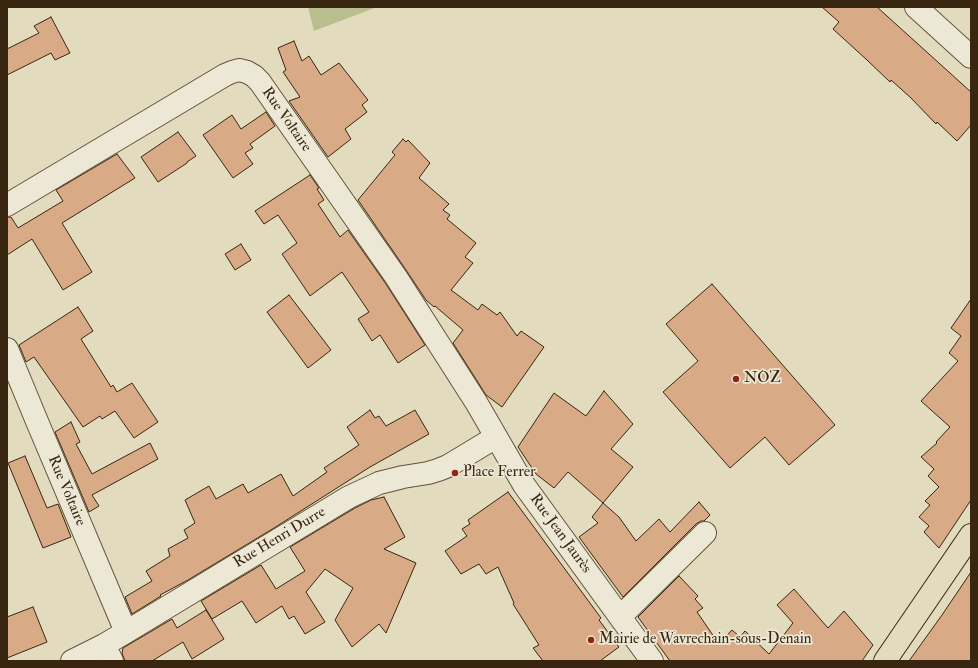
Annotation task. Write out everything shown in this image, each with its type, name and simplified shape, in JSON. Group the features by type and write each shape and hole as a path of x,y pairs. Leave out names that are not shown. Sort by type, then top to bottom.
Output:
{"main road":[{"path":"885,661 971,536"}],"street":[{"path":"916,7 971,57"},
{"name":"Rue Voltaire","path":"7,205 225,75 239,70 247,72 260,82 396,276 476,402"},
{"name":"Rue Voltaire","path":"7,349 126,632"},
{"name":"Rue Jean Jaurès","path":"476,402 524,485 652,661"},
{"name":"Rue Henri Durre","path":"72,661 108,653 126,632 349,497 379,483 397,478 428,473 443,468 496,437"},
{"path":"620,617 705,533"}],"green space":[{"path":"308,7 377,7 314,31"}],"building":[{"path":"822,7 877,7 971,92 971,125 957,141 937,122 936,124 911,98 891,80 890,82 833,29 839,22"},
{"path":"51,17 70,53 55,60 51,53 7,75 7,49 39,33 34,26"},
{"path":"294,41 302,61 309,56 321,75 339,63 368,100 362,105 367,112 345,129 351,139 328,157 289,101 300,97 283,72 286,70 278,48"},
{"path":"266,112 275,126 250,144 253,148 245,153 253,164 233,178 203,135 232,115 241,129"},
{"path":"178,132 196,156 158,182 141,157"},
{"path":"403,139 406,142 408,140 430,163 419,178 449,204 443,210 450,215 447,219 476,243 465,257 473,263 451,290 478,310 482,304 497,315 500,312 517,336 521,331 544,347 502,407 486,395 453,343 463,330 426,300 358,200 395,155 392,152"},
{"path":"117,154 135,178 62,223 92,272 63,290 32,239 7,255 7,217 11,217 18,228 63,201 56,190"},
{"path":"310,175 319,188 317,189 324,200 318,204 340,237 348,230 386,284 425,345 398,363 380,335 372,341 358,319 369,312 342,272 310,296 282,254 297,243 278,215 264,224 255,211"},
{"path":"241,244 251,260 235,270 225,254"},
{"name":"NOZ","path":"712,284 835,425 789,465 765,437 730,468 663,392 698,361 666,324"},
{"path":"289,295 331,350 308,368 267,312"},
{"path":"971,299 971,500 939,548 924,532 929,526 919,517 930,505 925,501 939,487 928,476 934,469 921,457 937,443 936,442 950,427 921,401 958,361 949,353 961,336 951,328"},
{"path":"78,307 93,331 81,339 111,387 113,385 117,392 132,383 158,422 134,438 115,411 102,419 100,416 83,427 34,357 26,362 19,345"},
{"path":"604,391 633,424 611,449 633,467 603,503 568,472 554,488 536,474 518,447 554,393 586,416"},
{"path":"370,410 375,418 379,416 386,426 415,410 429,434 370,467 274,528 188,580 160,595 161,596 132,614 125,597 152,581 146,571 170,556 168,549 188,538 184,530 195,523 185,500 209,486 216,499 243,484 248,493 281,474 293,496 327,472 324,468 359,445 347,427"},
{"path":"71,422 80,442 76,444 92,474 150,443 158,459 92,495 99,506 89,512 55,432"},
{"path":"25,456 47,508 58,504 71,537 43,548 8,463"},
{"path":"508,492 601,618 599,620 619,647 600,661 543,661 533,648 539,645 513,604 514,603 498,567 486,574 479,564 461,574 445,551 467,536 462,529 470,524 468,520"},
{"path":"384,497 405,537 384,549 416,563 386,633 379,624 352,647 335,620 353,588 325,569 306,592 325,622 305,634 294,616 289,619 282,606 256,623 242,601 212,619 201,601 261,565 276,589 305,571 290,547 355,508 371,500"},
{"path":"699,502 710,515 704,521 696,524 623,597 579,537 598,523 592,517 603,503 619,517 636,541 659,519 670,532"},
{"path":"971,572 971,661 909,661 942,615"},
{"path":"679,576 698,596 695,599 703,608 697,612 719,644 732,630 740,637 745,631 769,654 793,623 777,605 794,589 828,628 844,611 873,645 862,661 670,661 638,617"},
{"path":"33,607 47,642 7,658 7,617"},
{"path":"206,610 224,639 192,659 183,642 152,661 125,661 122,653 123,648 172,619 177,628"}],"place":[{"name":"NOZ","path":"736,379"},
{"name":"Place Ferrer","path":"455,473"},
{"name":"Mairie de Wavrechain-sous-Denain","path":"591,640"}]}
